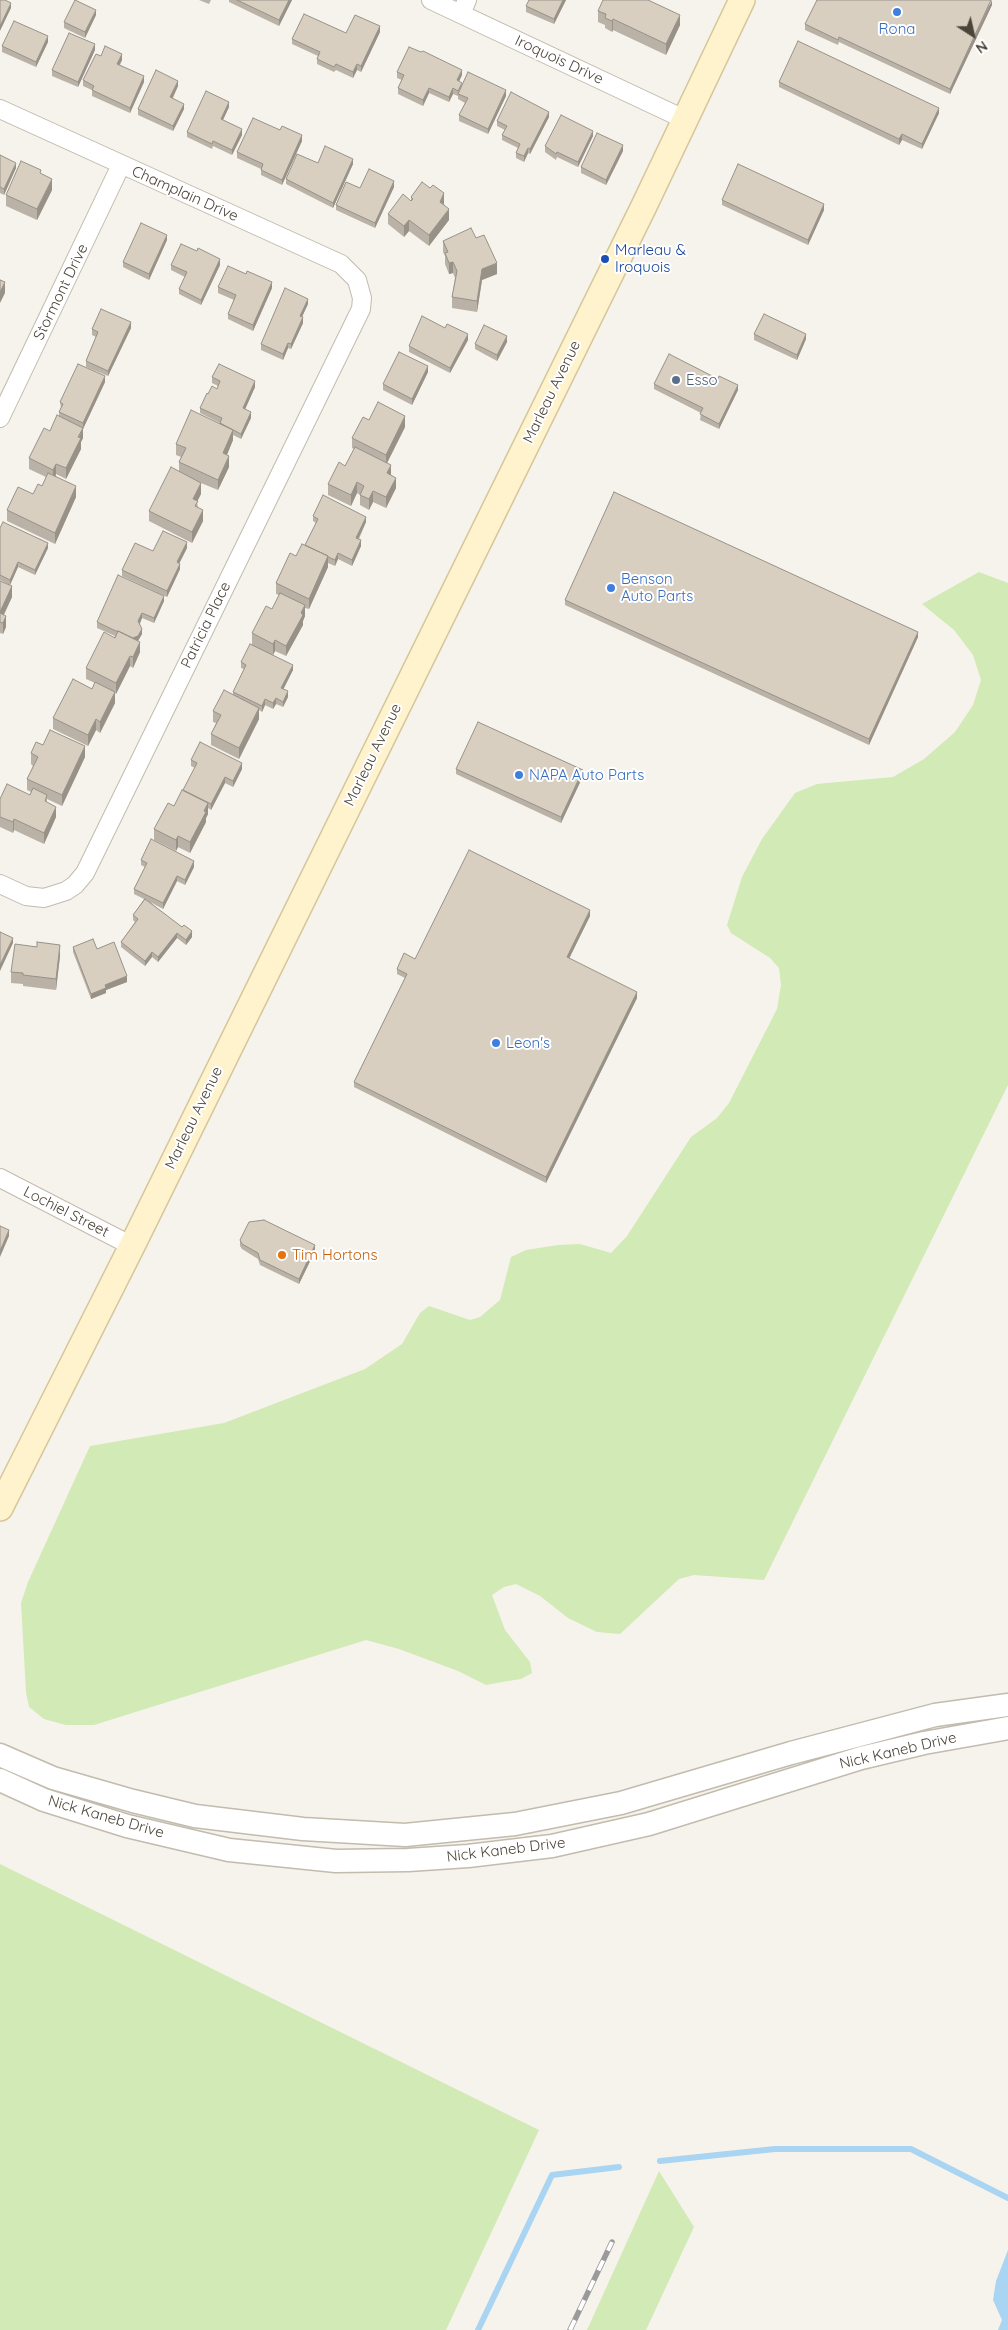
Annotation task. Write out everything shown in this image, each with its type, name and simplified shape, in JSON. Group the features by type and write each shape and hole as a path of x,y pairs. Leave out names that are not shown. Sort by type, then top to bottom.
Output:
{"main road":[{"name":"Marleau Avenue","path":"0,1508 132,1246 686,120 742,0"}],"street":[{"name":"Iroquois Drive","path":"431,0 464,7 686,120"},
{"name":"Champlain Drive","path":"0,109 340,264 349,270 361,289"},
{"name":"Stormont Drive","path":"2,408 121,165"},
{"name":"Patricia Place","path":"0,884 26,896 44,898 66,892 85,873 361,309 361,289"},
{"name":"Lochiel Street","path":"0,1178 132,1246"},
{"name":"Nick Kaneb Drive","path":"0,1755 53,1778 133,1801 195,1816 303,1829 405,1835 515,1824 621,1803 790,1752 935,1714 1008,1705"},
{"name":"Nick Kaneb Drive","path":"0,1780 44,1800 127,1826 230,1850 336,1861 408,1860 468,1856 552,1846 649,1824 861,1758 924,1743 1008,1728"}],"green space":[{"path":"979,572 1008,583 1008,1085 764,1580 694,1575 679,1579 620,1634 597,1632 568,1618 540,1596 516,1584 504,1587 492,1595 505,1630 530,1662 532,1673 521,1679 486,1685 458,1671 399,1649 366,1640 94,1725 66,1725 44,1719 29,1707 26,1692 21,1603 28,1582 90,1446 224,1423 365,1369 402,1344 420,1313 429,1306 470,1320 480,1317 500,1300 511,1257 526,1250 580,1244 611,1253 627,1236 691,1137 717,1118 729,1103 777,1009 781,985 779,968 770,958 731,933 727,925 742,877 762,839 795,793 817,784 893,777 924,759 955,732 973,705 981,680 973,655 954,630 922,604"},
{"path":"0,1864 539,2130 446,2330 0,2330"},
{"path":"659,2171 694,2227 646,2330 587,2330"}],"water":[{"path":"1008,2250 1008,2330 998,2330 1002,2320 993,2300 996,2281"}],"building":[{"path":"0,0 11,3 0,26"},
{"path":"75,0 96,10 85,32 64,22"},
{"path":"237,0 289,0 279,20"},
{"path":"529,0 563,0 554,19 526,6"},
{"path":"603,0 648,0 680,15 666,44 613,19 612,21 605,18 606,14 598,11"},
{"path":"817,0 991,0 950,89 839,37 838,40 805,24"},
{"path":"304,14 346,33 355,15 380,26 361,66 357,64 353,72 336,64 334,67 317,59 320,52 292,39"},
{"path":"14,21 48,36 36,62 2,46"},
{"path":"69,33 95,44 78,82 52,70"},
{"path":"798,41 939,108 922,144 902,134 899,139 779,82"},
{"path":"105,46 122,54 117,64 144,76 130,108 92,90 94,86 83,80 96,54 101,56"},
{"path":"409,47 421,52 423,51 462,70 457,80 462,83 458,91 453,88 449,97 429,88 423,100 398,88 404,75 397,72"},
{"path":"156,70 178,81 170,97 184,104 173,126 138,109"},
{"path":"468,72 506,90 488,129 459,115 468,98 458,94"},
{"path":"206,91 229,102 221,119 242,129 232,150 213,141 212,144 187,132"},
{"path":"511,92 549,112 530,149 528,148 524,156 516,153 520,144 502,135 507,126 497,121"},
{"path":"561,115 593,131 578,162 557,152 556,154 545,146"},
{"path":"253,118 280,130 282,126 302,135 282,180 261,170 263,164 237,152"},
{"path":"597,133 623,145 606,180 581,167"},
{"path":"325,146 353,159 333,203 286,179 297,154 318,163"},
{"path":"0,155 16,163 4,189 0,187"},
{"path":"21,161 41,170 40,173 52,179 37,209 6,195"},
{"path":"738,164 824,204 808,240 722,200"},
{"path":"369,169 394,181 375,223 336,205 346,182 360,188"},
{"path":"422,182 430,188 433,185 444,193 440,202 449,209 429,235 409,220 404,226 388,214 403,194 411,201 413,199 411,197"},
{"path":"141,223 167,235 149,274 123,262"},
{"path":"471,228 476,238 484,235 497,263 482,269 477,301 452,297 457,271 453,262 449,263 445,253 448,252 443,241"},
{"path":"181,244 197,251 198,248 220,259 201,300 179,289 187,272 171,265"},
{"path":"228,266 246,274 247,271 272,282 253,325 228,314 236,295 218,287"},
{"path":"0,280 5,282 0,292"},
{"path":"285,288 308,299 300,316 303,317 291,344 288,343 283,354 261,344"},
{"path":"101,309 131,322 108,371 86,361 98,332 92,329"},
{"path":"764,314 806,334 797,355 754,334"},
{"path":"422,316 445,328 447,324 468,334 450,368 409,346"},
{"path":"484,325 507,336 497,355 475,344"},
{"path":"399,352 428,366 412,399 383,384"},
{"path":"669,354 718,379 719,376 738,385 719,424 700,414 703,408 654,384"},
{"path":"78,364 105,376 83,423 59,412 63,404 60,402"},
{"path":"219,364 255,381 243,408 251,412 241,434 220,423 222,418 200,408 212,386 217,389 220,381 212,377"},
{"path":"378,402 405,416 386,455 352,438 363,417 369,420"},
{"path":"191,410 233,430 223,453 229,456 218,480 179,462 186,448 176,444"},
{"path":"57,415 83,428 78,437 81,438 66,468 56,464 53,470 29,458 44,428 50,431"},
{"path":"355,447 391,465 387,473 396,478 386,497 373,491 369,499 360,495 364,486 357,482 351,495 328,484 339,462 345,466"},
{"path":"171,467 201,483 193,499 198,501 195,506 203,510 192,532 149,511"},
{"path":"48,473 76,486 55,533 7,510 18,487 33,494 38,484 42,486"},
{"path":"614,492 918,632 869,739 565,600"},
{"path":"323,495 366,517 356,538 361,540 352,560 338,553 335,560 305,545 318,519 313,516"},
{"path":"3,522 48,543 35,570 18,562 10,580 0,575 0,528"},
{"path":"163,531 187,542 177,562 180,564 167,591 122,570 135,543 153,551"},
{"path":"302,544 328,556 309,599 276,583 290,553 296,556"},
{"path":"118,575 164,596 154,618 142,613 138,621 142,629 138,636 133,638 97,622"},
{"path":"0,581 12,586 0,612"},
{"path":"280,593 305,605 301,613 303,615 286,646 275,640 273,644 252,633 266,606 272,609"},
{"path":"0,613 6,616 3,623 0,622"},
{"path":"118,631 140,642 133,657 130,656 116,683 86,668 104,632 115,638"},
{"path":"250,644 293,665 281,688 288,691 283,702 276,698 273,703 265,699 262,706 233,692 246,665 241,662"},
{"path":"73,679 92,689 95,682 115,692 100,722 96,719 88,735 53,718"},
{"path":"224,690 259,708 239,748 211,734 221,715 213,711"},
{"name":"NAPA Auto Parts","path":"478,722 583,770 561,817 456,769"},
{"path":"50,730 85,746 62,795 27,779 38,757 31,753 36,742 43,745"},
{"path":"200,742 242,763 233,781 225,777 211,804 183,790 197,763 191,760"},
{"path":"7,784 30,795 33,788 47,795 45,801 56,807 44,833 14,819 13,822 0,817 0,799"},
{"path":"182,790 208,803 204,811 206,812 190,842 178,836 176,840 154,829 168,803 174,806"},
{"path":"151,839 194,861 185,880 177,876 163,903 134,889 147,863 141,860"},
{"name":"Leon's","path":"469,850 590,910 567,957 637,992 546,1177 354,1082 407,974 397,969 404,953 415,959"},
{"path":"145,899 182,927 184,925 192,931 186,940 177,933 158,957 152,952 145,961 121,942 138,919 133,915"},
{"path":"0,932 13,938 0,965"},
{"path":"93,939 97,949 114,942 127,976 105,985 106,988 91,994 73,947"},
{"path":"37,942 60,945 56,979 11,972 15,944 37,947"},
{"name":"Tim Hortons","path":"264,1220 315,1245 299,1279 260,1260 258,1253 242,1244 240,1240 249,1222"},
{"path":"0,1226 9,1230 0,1251"}],"waterway":[{"path":"660,2161 775,2149 911,2149 1008,2198"},
{"path":"478,2330 552,2175 619,2167"}],"railway":[{"path":"570,2330 612,2242"}],"place":[{"name":"Rona","path":"897,12"},
{"name":"Marleau & Iroquois","path":"605,259"},
{"name":"Esso","path":"676,380"},
{"name":"Benson Auto Parts","path":"611,588"},
{"name":"NAPA Auto Parts","path":"519,775"},
{"name":"Leon's","path":"496,1043"},
{"name":"Tim Hortons","path":"282,1255"}]}
